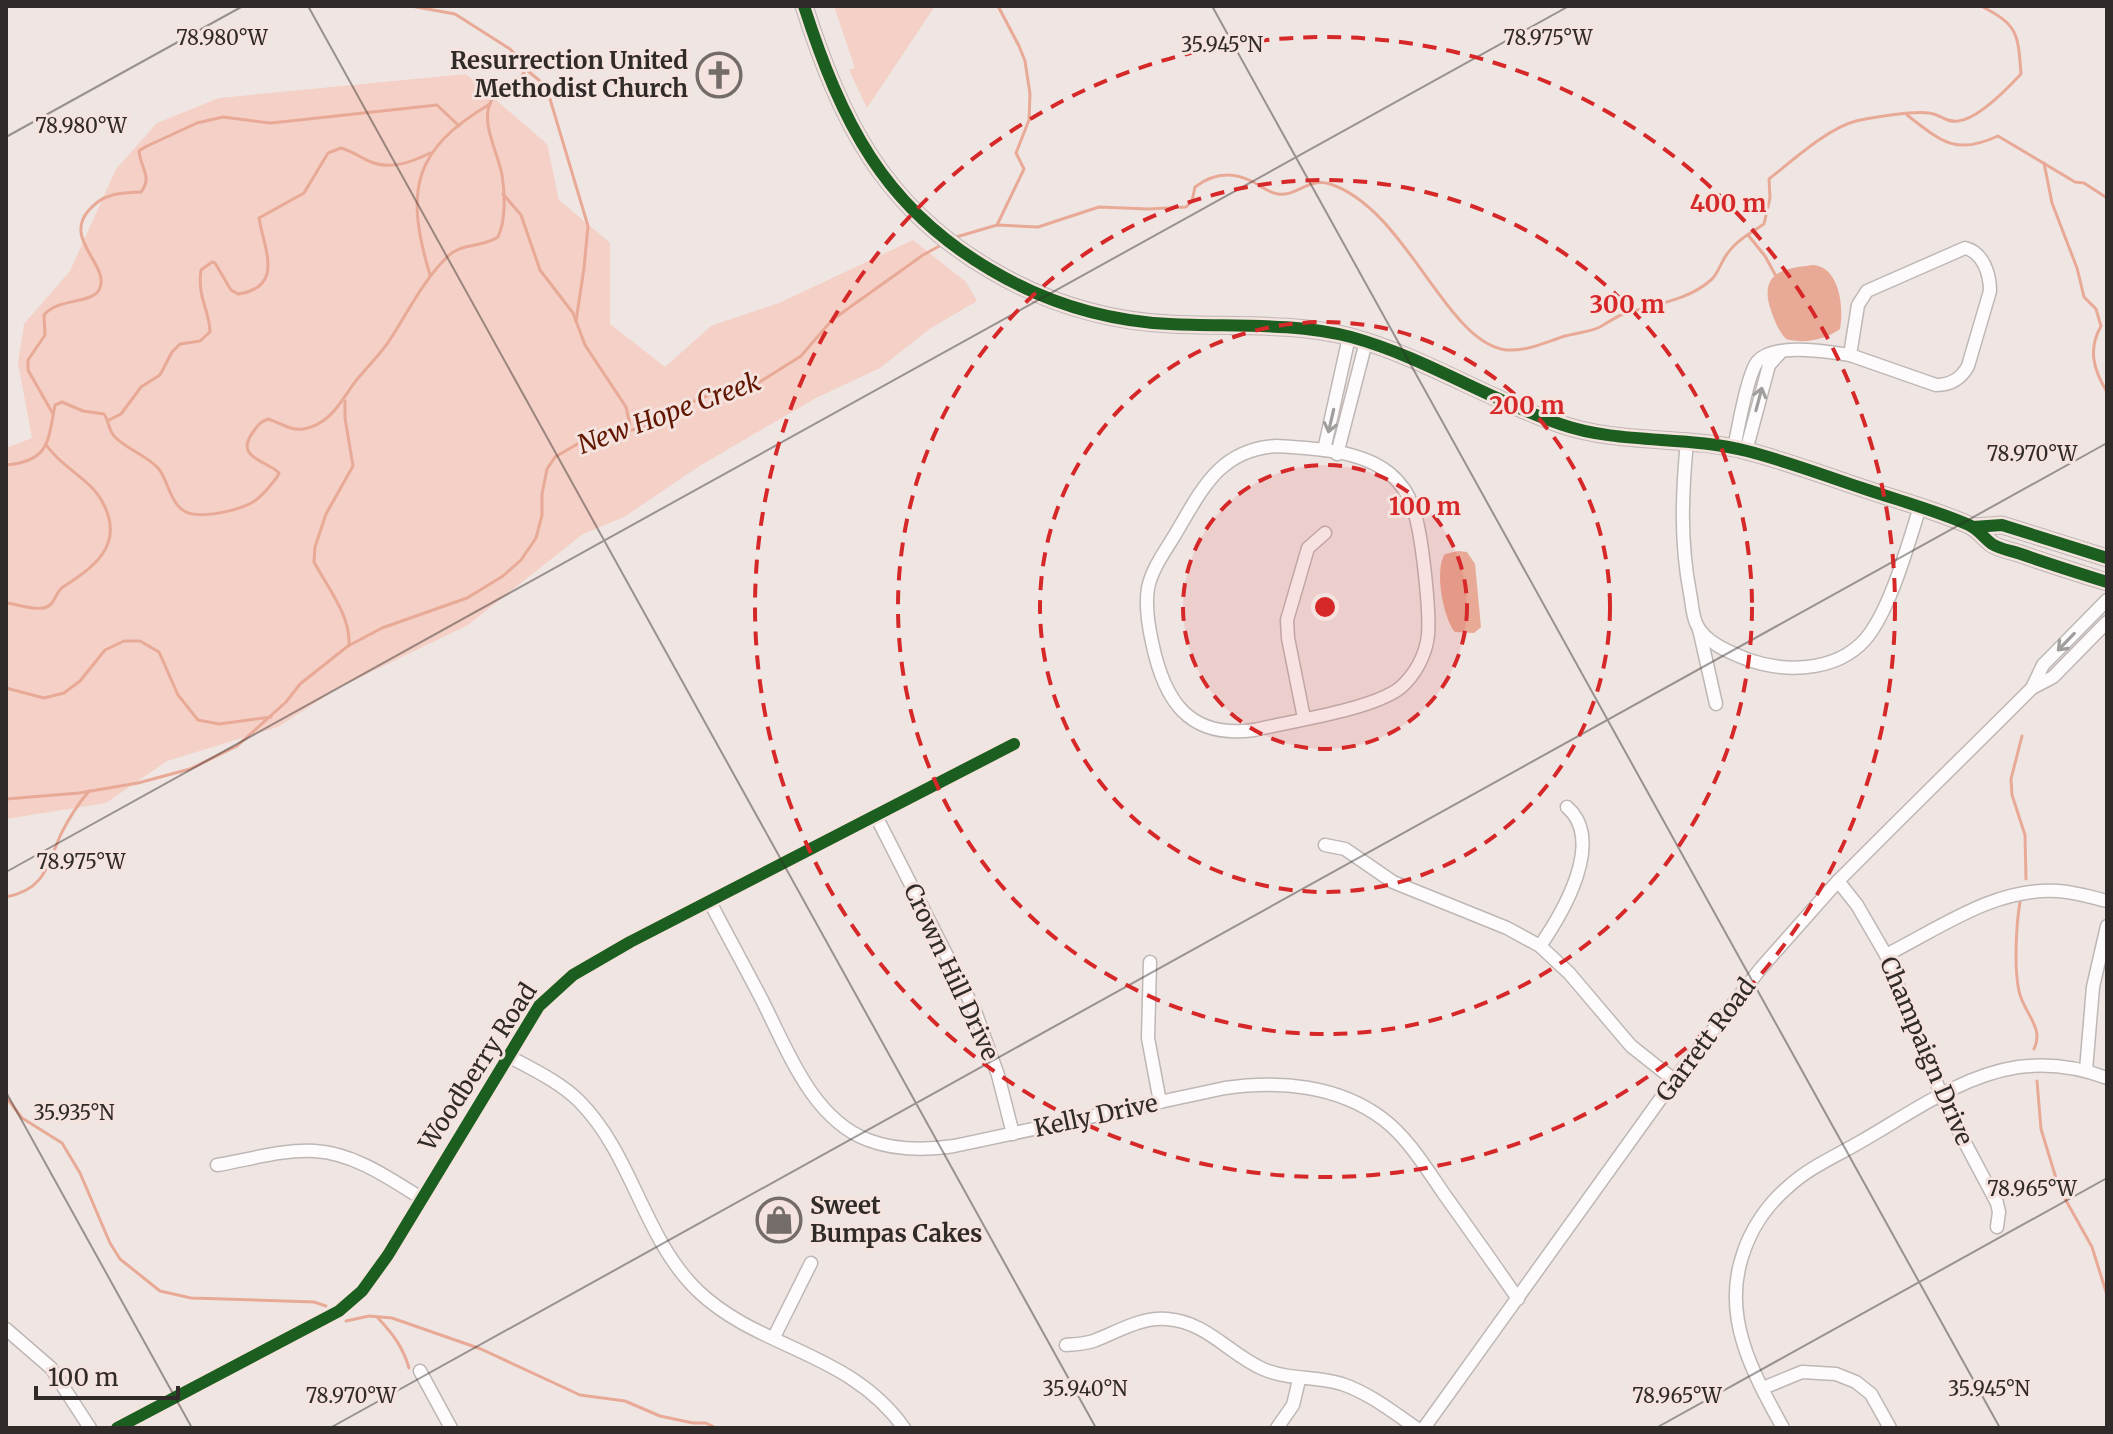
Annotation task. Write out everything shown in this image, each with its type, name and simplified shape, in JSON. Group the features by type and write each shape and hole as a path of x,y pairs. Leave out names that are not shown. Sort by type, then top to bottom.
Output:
{"main road":[{"path":"804,6 830,83 849,124 876,166 917,214 978,263 1043,296 1125,319 1168,324 1313,329 1358,339 1565,426 1619,436 1687,441 1740,450 1920,507 1973,527 1994,545 2107,582"},
{"path":"1973,527 2002,525 2107,558"}],"street":[{"path":"1740,450 1769,365 1781,352 1797,350 1850,355 1936,385 1947,384 1961,377 1968,366 1990,291 1981,257 1970,249 1959,250 1867,291 1858,305 1850,355"},
{"path":"1331,452 1337,394 1358,339"},
{"path":"1331,452 1352,397 1358,339"},
{"path":"1337,394 1352,397"},
{"path":"1687,441 1681,499 1683,556 1696,626 1712,642 1771,666 1799,669 1826,663 1845,655 1868,636 1901,564 1920,507"},
{"path":"1265,447 1331,452 1381,468 1398,482 1409,498 1418,528 1428,635 1414,673 1390,694 1370,704 1238,732 1212,728 1188,717 1169,697 1162,683 1151,636 1146,601 1155,568 1200,492 1217,470 1242,454 1265,447"},
{"path":"1304,718 1287,620 1308,548 1325,533"},
{"name":"Garrett Road","path":"2032,688 2043,665 2107,600"},
{"name":"Garrett Road","path":"1424,1428 1674,1080 1761,968 1838,881 2032,688 2053,677 2107,622"},
{"path":"1699,629 1716,704"},
{"name":"Woodberry Road","path":"117,1428 292,1337 351,1302 376,1274 539,1006 573,975 630,942 1014,744"},
{"path":"1540,946 1567,904 1578,868 1580,824 1567,807"},
{"name":"Crown Hill Drive","path":"876,816 975,1011 995,1063 1013,1134"},
{"path":"1325,845 1345,849 1393,882 1507,928 1540,946 1569,973 1631,1046 1674,1080"},
{"name":"Champaign Drive","path":"1838,881 1857,905 1886,955 1941,1095 1997,1203 1997,1227"},
{"path":"1886,955 2005,896 2058,891 2107,901"},
{"name":"Kelly Drive","path":"710,902 798,1070 821,1104 852,1132 868,1140 931,1149 1225,1088 1284,1084 1327,1093 1371,1111 1393,1128 1423,1163 1518,1299"},
{"path":"2086,1070 2093,987 2107,926"},
{"path":"1150,962 1148,1038 1160,1102"},
{"path":"508,1056 566,1090 595,1119 666,1250 681,1273 699,1292 725,1312 831,1365 860,1383 891,1411 904,1428"},
{"path":"1783,1428 1745,1352 1735,1309 1741,1259 1750,1235 1777,1197 1802,1174 1941,1095 1979,1079 2016,1068 2045,1065 2086,1070 2107,1078"},
{"path":"217,1165 291,1153 324,1152 366,1166 421,1198"},
{"path":"774,1337 811,1263"},
{"path":"1066,1345 1093,1341 1139,1322 1169,1319 1191,1324 1212,1334 1267,1371 1299,1380 1343,1384 1380,1402 1416,1428"},
{"path":"6,1329 51,1368 90,1428"},
{"path":"420,1371 451,1428"},
{"path":"1763,1388 1802,1372 1836,1374 1856,1382 1871,1394 1890,1428"},
{"path":"1277,1428 1293,1405 1299,1380"}],"shaded area":[{"path":"834,6 935,6 867,108 849,70 855,68"},
{"path":"466,74 547,144 559,200 610,243 610,324 665,367 711,326 779,303 913,240 966,282 977,301 931,328 880,368 816,398 701,465 624,517 583,534 468,625 338,688 278,727 167,761 106,803 6,819 6,448 32,438 18,363 24,324 70,271 116,169 157,123 219,98"},
{"path":"1814,265 1830,273 1835,281 1840,300 1840,329 1814,340 1786,339 1769,304 1769,284 1786,270"},
{"path":"1467,552 1475,564 1481,627 1474,633 1455,632 1444,605 1440,581 1442,561 1445,554"}],"waterway":[{"path":"411,6 455,14 510,49 521,60 523,67 540,81 550,99 588,226 576,321"},
{"path":"997,225 1024,169 1016,153 1029,120 1030,94 1025,61 998,6"},
{"name":"New Hope Creek","path":"953,238 997,225 1038,227 1099,207 1186,207 1192,201 1195,187 1222,175 1244,178 1278,194 1291,193 1316,183 1330,184 1357,198 1382,220 1464,325 1485,342 1507,350 1530,348 1596,329 1621,315 1680,298 1701,287 1713,277 1735,245 1764,224 1770,198 1769,179 1834,130 1856,121 1903,114 1929,113 1958,121 1983,109 2021,74 2014,32 2002,19 1981,6"},
{"path":"6,465 20,463 39,454 48,439 55,405 62,402 83,411 104,414 114,436 159,469 175,502 184,511 191,514 221,513 256,500 279,473 249,453 248,441 258,426 268,419 289,428 303,429 326,419 387,345 438,266 459,249 498,237 504,215 504,190 489,128 488,110 498,92 524,73 523,67"},
{"path":"430,275 418,219 417,196 421,175 444,138 490,104"},
{"path":"53,414 28,370 28,360 45,335 44,315 57,306 89,297 99,290 99,272 84,242 82,221 89,210 104,198 141,192 146,177 139,151 197,123 223,117 270,123 437,105 459,126"},
{"name":"New Hope Creek","path":"1907,115 1949,143 1970,145 1998,136 2107,198"},
{"path":"109,420 121,414 141,387 160,375 180,344 200,341 210,332 201,289 201,270 215,263 231,290 238,294 262,284 268,265 259,218 304,193 328,153 341,148 371,162 386,165 409,162 430,153"},
{"path":"2044,163 2052,203 2077,268 2084,297 2096,309 2101,326 2093,351 2098,375 2107,392"},
{"path":"503,194 521,215 540,270 573,313 585,345 626,407 630,425 626,432"},
{"path":"1748,235 1777,278"},
{"name":"New Hope Creek","path":"6,799 79,793 138,783 190,769 237,746 286,702 300,684 348,646 382,628 467,598 503,576 521,560 536,538 547,469 555,457 586,439 641,428 677,408 719,391 755,385 801,356 832,320 943,244"},
{"path":"345,401 353,466 326,514 315,547 314,562 342,613 349,646"},
{"path":"6,603 47,607 60,590 95,563 108,543 109,518 98,494 47,446"},
{"path":"6,688 44,698 64,693 80,681 105,650 124,641 140,641 159,652 178,695 198,720 219,724 271,717"},
{"path":"2022,736 2011,779 2012,795 2025,835 2026,879"},
{"path":"6,897 37,882 67,822 89,791"},
{"path":"2020,902 2017,982 2037,1034 2034,1049"},
{"path":"2037,1081 2041,1129 2059,1188 2092,1247 2107,1295"},
{"path":"6,1097 22,1118 62,1143 80,1173 120,1259 160,1291 191,1298 314,1302 326,1306"},
{"path":"346,1321 369,1316 392,1318 481,1349 580,1395 625,1401 660,1416 706,1423 716,1428"},
{"path":"378,1318 397,1341 409,1368"}],"cycle path":[{"path":"804,6 818,48 851,123 894,189 921,218 953,245 1033,292 1077,308 1123,319 1170,324 1284,327 1351,337 1378,345 1560,424 1606,435 1724,446 1762,455 1943,515 1972,527 1999,547 2107,582"},
{"path":"1973,527 2002,525 2107,558"},
{"path":"117,1428 339,1311 362,1291 388,1255 539,1006 573,975 630,942 1014,744"}],"place":[{"name":"Resurrection United Methodist Church","path":"719,75"},
{"name":"Sweet Bumpas Cakes","path":"779,1220"}]}
